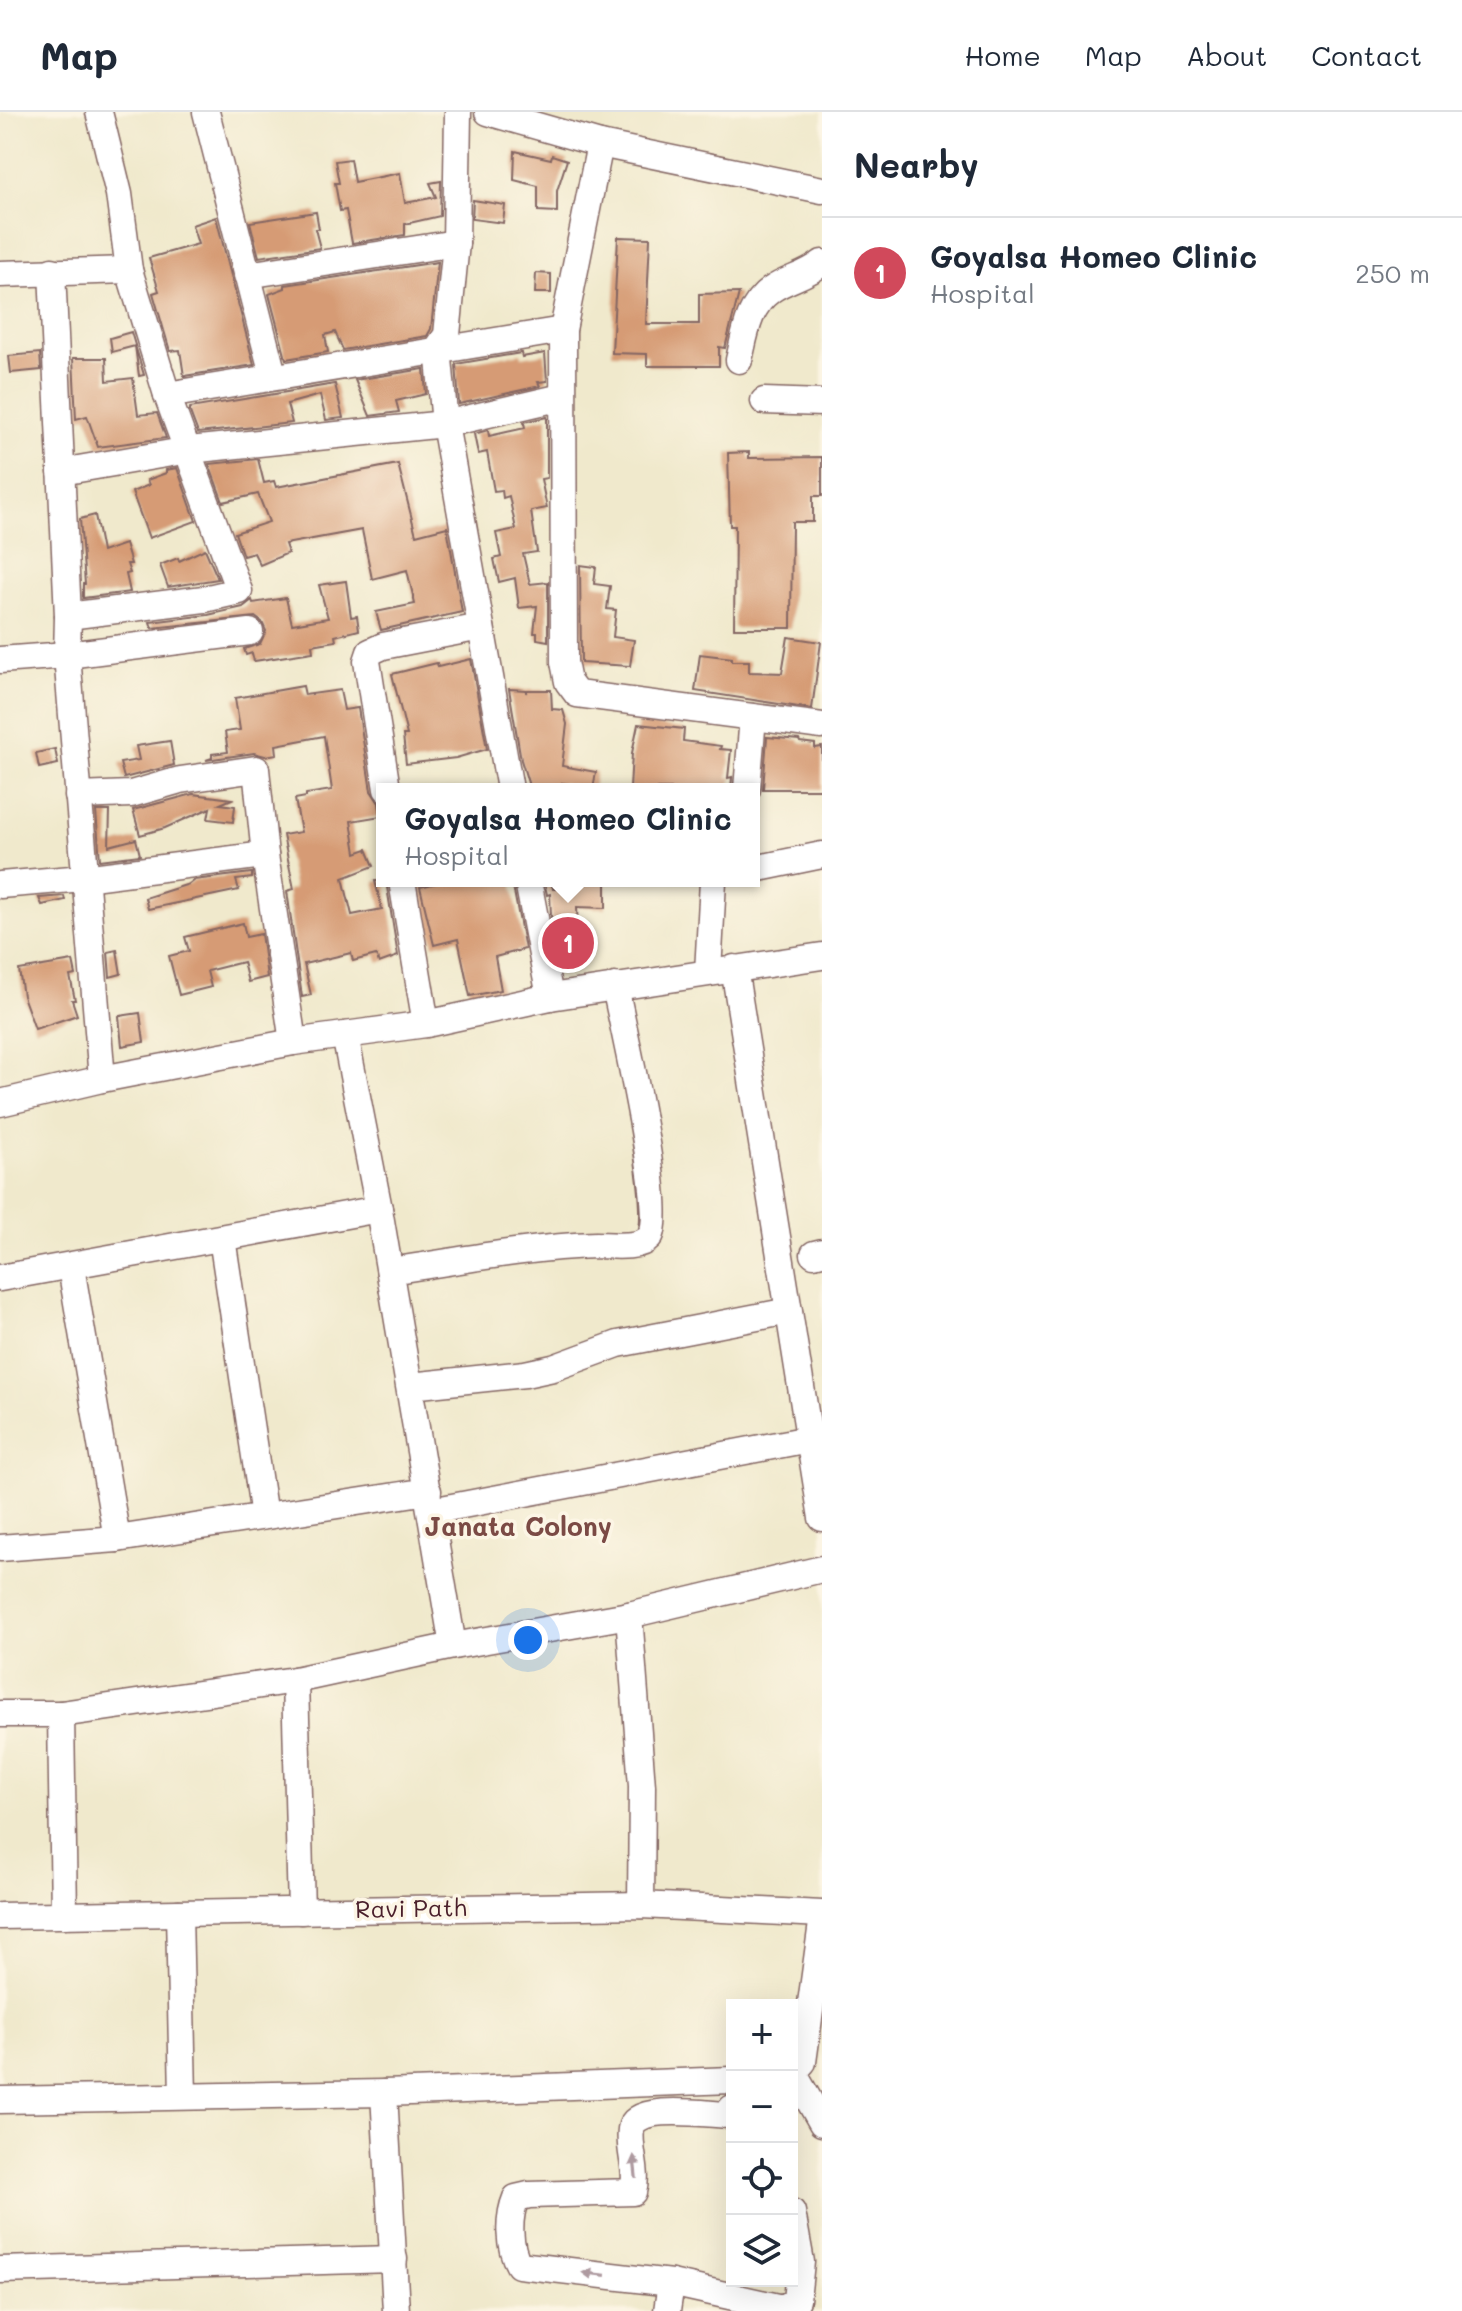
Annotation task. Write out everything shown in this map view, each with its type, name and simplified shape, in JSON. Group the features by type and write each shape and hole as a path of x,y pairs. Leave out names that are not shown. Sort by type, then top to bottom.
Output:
{"street":[{"path":"68,616 204,599 239,591 167,395 129,270 119,194 99,112"},
{"path":"206,112 273,375"},
{"path":"458,112 456,243 447,335 438,348 445,424 509,783"},
{"path":"488,112 600,144 822,190"},
{"path":"600,144 563,330 564,662 568,682 577,694 822,726"},
{"path":"247,275 456,243"},
{"path":"739,360 751,314 760,301 771,290 810,273 822,263"},
{"path":"0,274 129,270"},
{"path":"52,271 68,616 67,655 102,1079"},
{"path":"167,395 273,375 359,365 438,348 563,330"},
{"path":"61,472 189,450 445,424 562,397"},
{"path":"764,401 822,403"},
{"path":"386,783 367,661 370,652 383,646 481,627"},
{"path":"0,660 67,655 250,632"},
{"path":"748,783 753,717"},
{"path":"78,796 131,794 180,780 256,769 265,855 293,1042"},
{"path":"0,885 84,878 265,855"},
{"path":"760,868 822,855"},
{"path":"403,887 426,1024"},
{"path":"529,887 550,997"},
{"path":"708,972 713,887"},
{"path":"0,1103 102,1079 293,1042 426,1024 615,986 822,956"},
{"path":"734,968 821,1507"},
{"path":"390,1271 550,1247 628,1244 650,1237 654,1228 654,1187 615,986"},
{"path":"345,1035 390,1271 453,1646"},
{"path":"0,1278 379,1209"},
{"path":"222,1238 264,1516"},
{"path":"71,1267 117,1539"},
{"path":"410,1386 525,1374 553,1368 618,1344 789,1311"},
{"path":"0,1548 117,1539 264,1516 429,1501 809,1439"},
{"path":"0,1714 61,1714 295,1680 453,1646 629,1615 822,1569"},
{"path":"629,1615 642,1786 641,1905"},
{"path":"295,1680 301,1911"},
{"path":"61,1714 64,1915"},
{"name":"Ravi Path","path":"0,1916 641,1905 822,1914"},
{"path":"179,1913 183,2096"},
{"path":"796,2071 803,2062 818,1978 822,1923"},
{"path":"0,2100 384,2093 726,2080"},
{"path":"798,2082 822,2123"},
{"path":"384,2093 396,2311"},
{"path":"726,2116 651,2112 638,2116 631,2127 637,2177 633,2192 516,2198 511,2210 512,2254 519,2265 671,2283 783,2308 797,2300 801,2262 793,2215"},
{"path":"0,2270 394,2259"},
{"path":"667,2311 671,2283"}],"building":[{"path":"515,151 567,160 557,191 557,212 538,211 538,186 514,180"},
{"path":"350,159 354,182 400,173 405,203 436,197 430,183 441,181 440,216 405,224 405,235 352,243 346,210 340,211 335,183 339,183 335,161"},
{"path":"473,200 505,205 503,223 472,219"},
{"path":"316,212 319,229 315,229 320,248 259,257 250,222"},
{"path":"216,217 254,365 184,376 180,350 170,351 153,293 159,291 149,258 198,244 192,225"},
{"path":"618,237 650,238 646,324 699,324 699,294 739,293 725,348 719,347 719,366 647,366 647,354 612,353"},
{"path":"438,262 431,329 427,336 343,350 335,332 325,335 328,352 286,359 269,294 285,288 285,285"},
{"path":"536,273 551,274 551,293 535,293"},
{"path":"131,332 144,375 139,376 135,346 112,352 110,338"},
{"path":"40,353 41,370 11,373 9,356"},
{"path":"521,353 522,357 545,353 547,381 538,382 540,386 459,404 456,364"},
{"path":"73,358 106,358 107,381 133,378 138,415 157,413 166,438 98,447 87,416 76,419"},
{"path":"424,369 426,394 396,401 399,412 370,416 355,380"},
{"path":"335,384 343,418 326,420 320,395 287,404 292,423 198,433 190,412 190,408"},
{"path":"547,417 547,478 541,479 547,508 531,511 537,552 523,554 530,584 548,582 548,641 537,639 537,633 534,633 537,606 519,608 515,578 499,582 494,559 501,557 496,533 516,529 509,496 503,498 502,490 494,491 487,452 478,454 474,434 488,430 489,436 525,428 524,422"},
{"path":"749,452 749,458 822,457 822,496 813,496 813,522 792,522 791,628 734,628 735,526 730,526 728,453"},
{"path":"258,459 264,483 274,481 276,487 398,464 416,535 447,527 462,612 381,630 376,612 415,604 407,570 372,579 362,530 285,544 288,553 260,565 254,553 243,556 235,533 269,522 258,494 223,502 209,464"},
{"path":"177,468 196,521 149,538 132,492 149,485 147,480"},
{"path":"95,515 102,552 125,544 131,564 127,564 130,573 126,574 130,592 83,598 85,584 80,519"},
{"path":"205,549 218,579 168,587 160,565 178,558 179,561"},
{"path":"580,565 596,567 594,584 610,586 607,609 616,610 613,637 634,640 630,666 581,663"},
{"path":"346,581 351,617 357,616 359,630 335,636 336,641 312,645 313,652 254,661 252,653 246,655 244,649 260,644 266,631 262,622 255,617 152,628 150,622 208,615 243,607 252,600 253,603 286,598 292,624 328,618 319,585"},
{"path":"788,637 821,642 812,709 695,691 700,654 732,658 732,661 749,661 749,672 782,673"},
{"path":"471,659 487,749 456,758 406,764 403,735 407,735 392,674 437,663 438,667"},
{"path":"303,686 305,695 340,690 344,710 358,708 371,791 376,798 376,817 351,821 356,853 367,849 374,866 343,878 352,915 382,909 376,887 387,887 398,956 379,963 376,955 353,961 351,953 304,964 311,995 302,997 287,891 294,889 283,835 301,832 295,799 332,790 324,736 276,745 277,754 265,756 254,753 206,760 212,758 212,754 228,752 225,732 240,730 235,698"},
{"path":"509,689 526,690 526,693 527,690 551,690 552,709 563,710 567,724 562,766 596,772 594,783 528,783 521,760"},
{"path":"638,724 684,729 683,741 731,750 728,778 732,777 732,783 630,783"},
{"path":"767,737 799,740 815,744 815,748 822,747 822,789 763,789"},
{"path":"170,741 174,765 124,778 120,763 139,760 136,746"},
{"path":"55,749 58,764 39,768 36,753"},
{"path":"193,794 232,799 220,804 235,806 233,822 208,819 210,808 165,828 140,835 133,810"},
{"path":"96,811 110,811 109,846 136,839 140,855 100,860"},
{"path":"252,873 252,878 236,880 239,890 148,909 145,898 194,880"},
{"path":"420,887 513,887 525,949 495,957 501,990 470,996 458,939 434,945"},
{"path":"545,887 606,887 606,908 577,907 579,964 560,965 550,894 547,895"},
{"path":"64,896 65,900 42,905 39,898"},
{"path":"243,923 246,937 261,934 267,977 248,982 243,962 207,971 211,987 179,995 169,956 189,951 185,937"},
{"path":"117,950 121,974 110,977 108,952"},
{"path":"73,961 76,975 70,976 77,1015 35,1029 23,996 19,970"},
{"path":"140,1013 144,1042 122,1046 119,1016"}],"place":[{"name":"Goyalsa Homeo Clinic","path":"568,943"}],"district":[{"name":"Janata Colony","path":"518,1527"}]}
